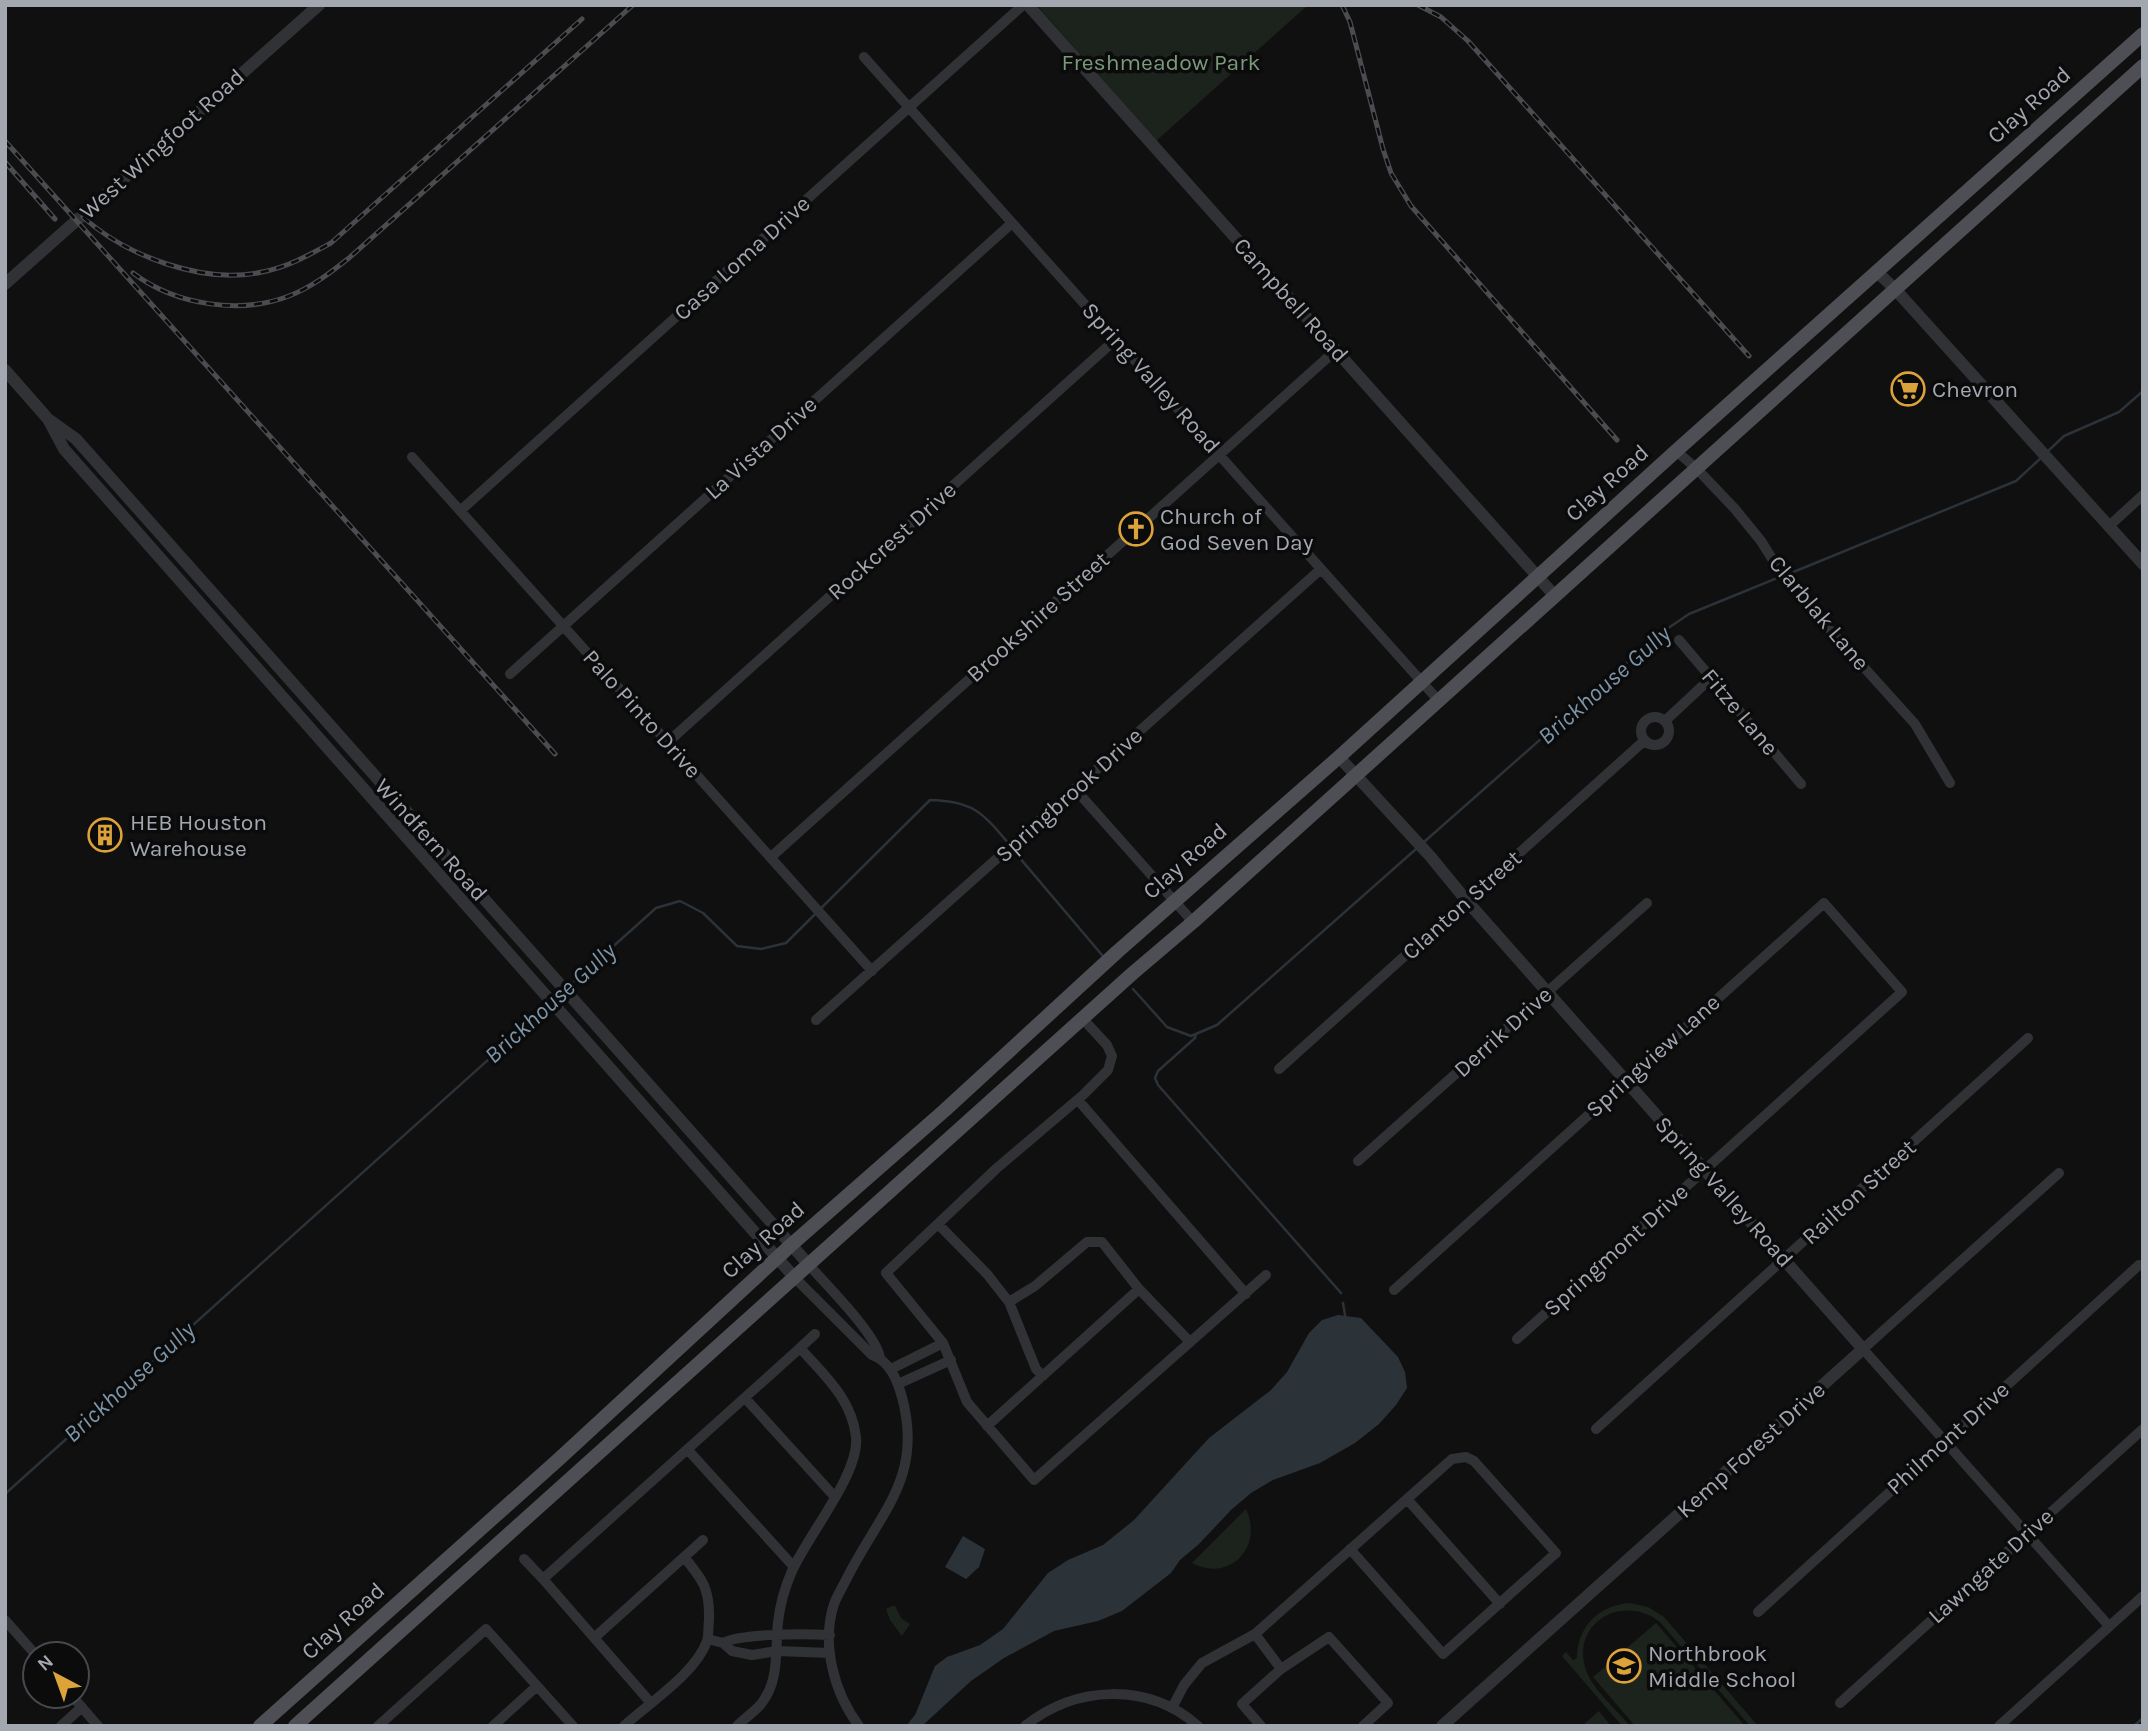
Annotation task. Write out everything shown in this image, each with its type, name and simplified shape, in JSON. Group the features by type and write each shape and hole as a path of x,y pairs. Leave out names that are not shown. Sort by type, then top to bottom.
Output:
{"main road":[{"name":"Clay Road","path":"260,1726 559,1459 776,1258 945,1110 1174,901 1339,757 1676,451 2143,34"},
{"name":"Clay Road","path":"295,1726 1356,776 1645,512 2143,66"},
{"path":"2068,101 2084,118"},
{"path":"1990,171 2006,188"},
{"path":"1633,490 1645,512"},
{"path":"945,1110 959,1129"},
{"path":"559,1459 574,1477"},
{"path":"428,1575 444,1593"},
{"path":"305,1686 320,1703"}],"street":[{"name":"West Wingfoot Road","path":"5,284 319,5"},
{"name":"Casa Loma Drive","path":"460,511 1025,5"},
{"name":"Campbell Road","path":"1025,5 1554,595"},
{"name":"Spring Valley Road","path":"864,57 1438,700"},
{"name":"La Vista Drive","path":"510,674 1012,223"},
{"path":"1877,272 2143,564"},
{"name":"Rockcrest Drive","path":"668,742 1116,339"},
{"name":"Brookshire Street","path":"771,857 1336,350"},
{"name":"Windfern Road","path":"5,370 48,419 76,439 810,1266"},
{"name":"Windfern Road","path":"48,419 64,449 795,1278"},
{"name":"Clarblak Lane","path":"1676,451 1735,509 1761,541 1786,581 1915,724 1950,783"},
{"name":"Palo Pinto Drive","path":"412,457 872,971"},
{"path":"2109,526 2143,495"},
{"name":"Springbrook Drive","path":"816,1020 1321,569"},
{"name":"Fitze Lane","path":"1679,640 1801,784"},
{"name":"Clanton Street","path":"1665,721 1711,678"},
{"name":"Clanton Street","path":"1656,717 1665,721 1669,731 1665,741 1654,745 1645,740 1641,730 1646,721 1656,717"},
{"name":"Clanton Street","path":"1279,1069 1645,740"},
{"name":"Spring Valley Road","path":"1339,757 1416,840 1547,992 2109,1626"},
{"path":"1075,789 1193,922"},
{"name":"Derrik Drive","path":"1358,1161 1647,903"},
{"name":"Springview Lane","path":"1394,1290 1824,903 1902,992"},
{"name":"Springmont Drive","path":"1517,1339 1902,992"},
{"path":"564,1017 585,1013"},
{"path":"1083,1019 1107,1045 1112,1056 1108,1070 1078,1100 997,1168 886,1273 943,1343 967,1402 1034,1480 1265,1275"},
{"name":"Railton Street","path":"1596,1429 2028,1038"},
{"path":"1078,1100 1246,1294"},
{"path":"655,1119 669,1107"},
{"name":"Kemp Forest Drive","path":"1443,1726 2059,1173"},
{"path":"938,1224 1009,1302 1036,1369 1043,1376"},
{"path":"1009,1302 1035,1286 1087,1242 1102,1242 1139,1289 1191,1342"},
{"name":"Philmont Drive","path":"1758,1612 2139,1265"},
{"path":"810,1266 870,1336 879,1349 880,1358"},
{"path":"795,1278 872,1355 880,1358 891,1369 906,1413 909,1446 892,1503 852,1568 834,1605 830,1653 837,1687 859,1726"},
{"path":"987,1426 1139,1289"},
{"path":"543,1579 815,1334"},
{"path":"891,1369 943,1343"},
{"path":"737,1726 760,1705 767,1694 777,1665 777,1637 785,1589 794,1567 851,1468 857,1439 851,1412 840,1393 800,1348"},
{"path":"898,1384 951,1360"},
{"path":"745,1398 834,1496"},
{"name":"Lawngate Drive","path":"1840,1703 2143,1429"},
{"path":"688,1450 794,1567"},
{"path":"1172,1708 1184,1685 1202,1663 1255,1634 1350,1549 1452,1459 1458,1456 1474,1461 1556,1553 1443,1654 1350,1549"},
{"path":"1407,1499 1500,1604"},
{"path":"594,1638 703,1540"},
{"path":"624,1726 683,1675 699,1657 708,1639 708,1594 703,1580 684,1557"},
{"path":"524,1559 650,1702"},
{"path":"1999,1726 2143,1596"},
{"path":"5,1619 24,1640"},
{"path":"379,1726 486,1629 573,1726"},
{"path":"1255,1634 1281,1669"},
{"path":"723,1643 732,1638 830,1635"},
{"path":"803,1636 803,1653"},
{"path":"1261,1726 1242,1704 1281,1669 1329,1637 1388,1703 1363,1726"},
{"path":"708,1639 723,1643 732,1651 752,1655 777,1651 830,1653"},
{"path":"493,1726 537,1686"},
{"path":"1025,1726 1046,1711 1067,1702 1105,1692 1148,1698 1172,1708 1198,1726"},
{"path":"61,1726 79,1710"},
{"path":"85,1710 98,1726"}],"green space":[{"name":"Freshmeadow Park","path":"1037,5 1308,5 1156,141"},
{"path":"1246,1509 1250,1536 1247,1548 1240,1558 1219,1568 1206,1568 1192,1563"},
{"path":"1630,1603 1648,1607 1664,1617 1758,1726 1750,1726 1660,1622 1646,1614 1631,1611 1616,1612 1603,1618 1593,1627 1586,1639 1583,1653 1586,1670 1594,1685 1630,1726 1622,1726 1562,1656 1566,1652 1573,1660 1577,1658 1581,1636 1592,1619 1609,1608"},
{"path":"895,1606 901,1618 910,1624 902,1636 890,1620 886,1609"},
{"path":"1656,1623 1745,1726 1635,1726 1593,1677"},
{"path":"1599,1711 1611,1726 1582,1726"}],"shaded area":[{"path":"1338,1315 1361,1318 1398,1357 1405,1372 1407,1388 1379,1424 1355,1443 1320,1463 1273,1480 1251,1493 1180,1560 1171,1573 1122,1611 1098,1621 1054,1631 1004,1658 971,1681 922,1726 906,1726 915,1715 935,1666 947,1657 980,1645 1003,1629 1048,1573 1068,1560 1103,1545 1134,1520 1209,1438 1271,1390 1287,1372 1309,1333 1322,1320"},
{"path":"963,1536 985,1549 979,1567 966,1579 945,1567"}],"waterway":[{"name":"Brickhouse Gully","path":"2047,452 2064,436 2119,412 2143,391"},
{"name":"Brickhouse Gully","path":"1786,575 2016,481 2042,457"},
{"name":"Brickhouse Gully","path":"1424,842 1661,633 1689,614 1780,577"},
{"name":"Brickhouse Gully","path":"569,986 656,908 680,901 703,913 737,946 761,949 786,943 930,800 957,803 976,810 1009,844"},
{"name":"Brickhouse Gully","path":"1133,989 1167,1027 1191,1036 1217,1025 1416,849"},
{"name":"Brickhouse Gully","path":"1013,850 1102,955"},
{"name":"Brickhouse Gully","path":"5,1494 549,1005"},
{"path":"1196,1034 1195,1038 1158,1071 1155,1078 1158,1085 1341,1293"},
{"path":"1343,1303 1345,1315"},
{"path":"2134,1726 2143,1718"}],"railway":[{"path":"133,273 168,293 208,304 229,306 270,302 305,288 349,258 633,5"},
{"path":"1342,5 1350,22 1391,173 1411,206 1617,440"},
{"path":"1418,5 1441,17 1468,41 1749,356"},
{"path":"83,217 121,244 143,255 191,271 239,275 272,270 289,264 331,243 582,19"},
{"path":"5,141 555,754"},
{"path":"5,162 55,219"}],"place":[{"name":"Chevron","path":"1908,389"},
{"name":"Church of God Seven Day","path":"1136,529"},
{"name":"HEB Houston Warehouse","path":"105,835"},
{"name":"Northbrook Middle School","path":"1624,1666"}]}
